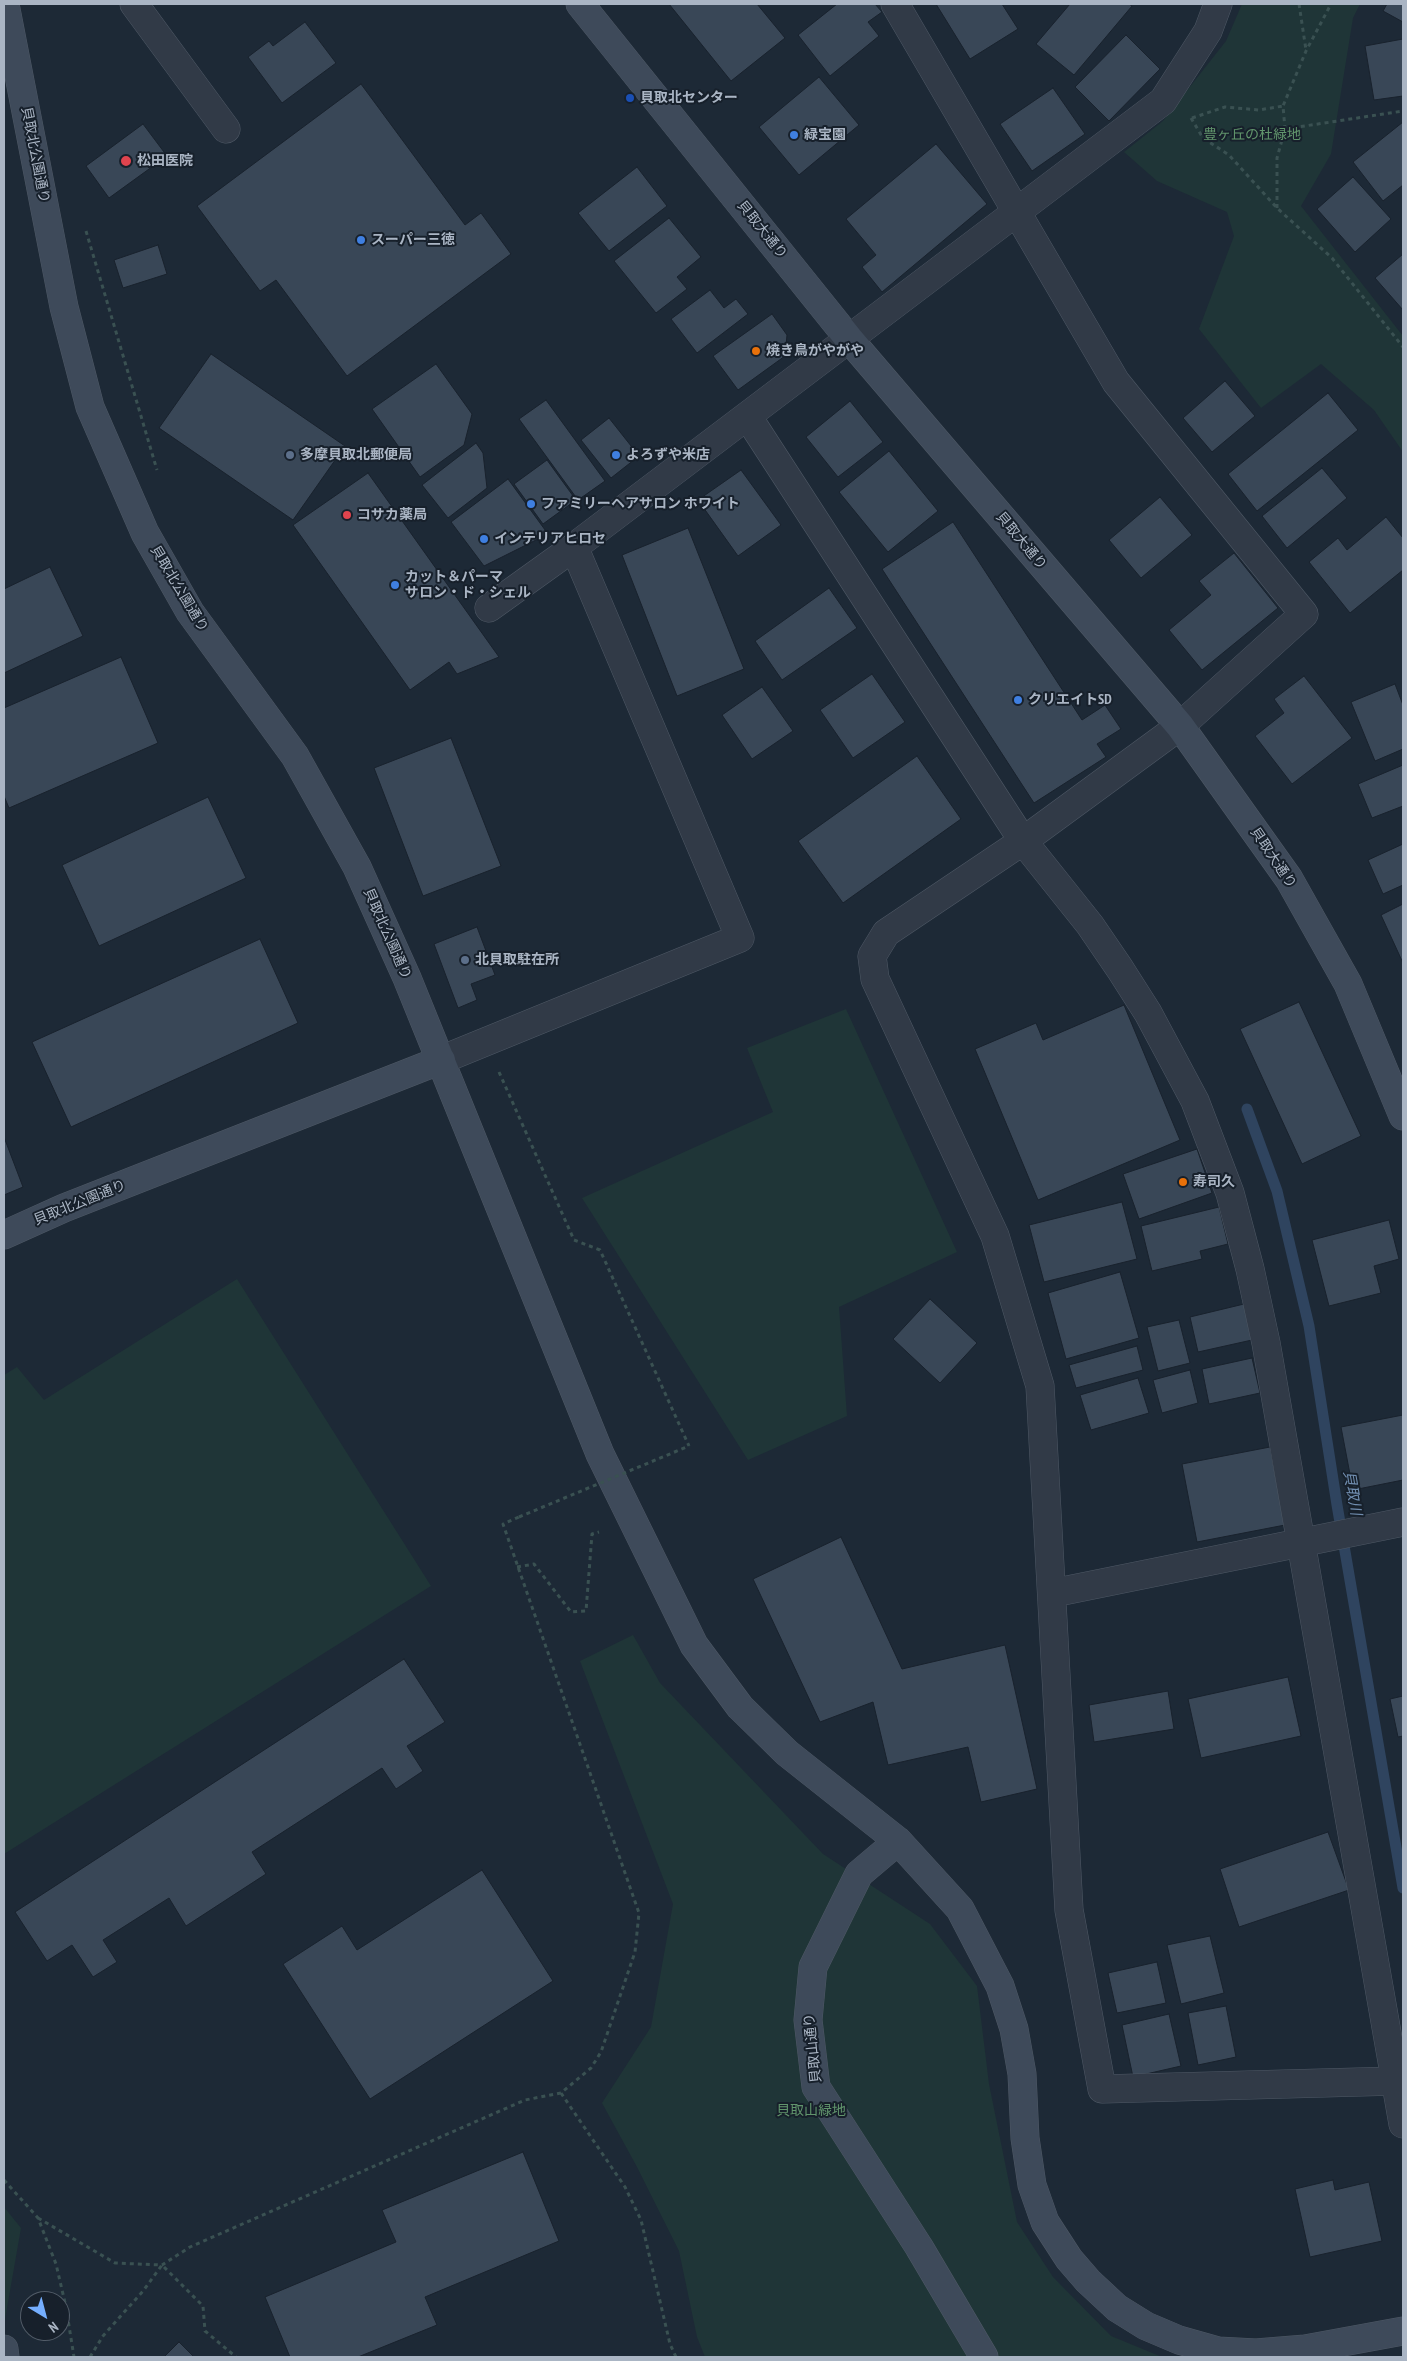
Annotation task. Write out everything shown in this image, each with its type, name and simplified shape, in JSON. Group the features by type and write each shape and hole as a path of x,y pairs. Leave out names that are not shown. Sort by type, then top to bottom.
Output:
{"street":[{"name":"貝取北公園通り","path":"4,1235 64,1208 450,1057 407,978 357,867 295,756 190,612 145,533 90,407 64,307 5,4"},
{"path":"134,4 226,129"},
{"name":"貝取大通り","path":"580,4 849,339 1180,726 1289,879 1348,984 1403,1116"},
{"path":"895,4 1015,213 1116,382 1304,614 1180,726 1023,841 886,934 872,956 876,979 995,1236 1040,1386 1053,1593 1069,1910 1102,2089 1396,2081"},
{"path":"489,608 748,417 1163,101 1208,31 1218,4"},
{"path":"748,417 1023,841 1090,924 1120,969 1148,1013 1195,1101 1230,1193 1250,1269 1309,1542 1403,2124"},
{"path":"574,547 740,938 450,1057 600,1454 694,1645 740,1707 787,1753 898,1841 960,1909 1000,1986 1014,2029 1022,2074 1025,2138 1032,2185 1045,2222 1069,2259 1088,2281 1117,2308 1146,2326 1179,2340 1218,2351 1305,2353 1403,2332"},
{"path":"1053,1593 1403,1522"},
{"name":"貝取山通り","path":"898,1841 859,1874 813,1968 808,2020 816,2087 919,2247 984,2357"},
{"path":"4,2349 5,2357"}],"path":[{"path":"1299,4 1306,51"},
{"path":"1277,208 1277,158 1285,129 1283,106 1306,51 1331,5"},
{"path":"1163,101 1192,118 1203,138 1229,155 1277,208 1332,258 1403,347"},
{"path":"1192,118 1225,107 1259,110 1283,106"},
{"path":"1285,129 1403,111"},
{"path":"86,229 158,473"},
{"path":"90,2357 104,2336 143,2291 162,2265 190,2247 525,2100 561,2093 590,2068 601,2052 634,1952 639,1913 503,1524 689,1446 600,1250 574,1240 498,1071 474,1077 450,1057"},
{"path":"517,1567 534,1564 571,1612 586,1611 592,1534 600,1532"},
{"path":"561,2093 625,2187 641,2220 670,2344 676,2357"},
{"path":"4,2180 38,2218 115,2263 162,2265 203,2306 205,2331 236,2357"},
{"path":"38,2218 56,2264 72,2338 74,2357"}],"green space":[{"name":"豊ヶ丘の杜緑地","path":"1242,4 1360,4 1353,18 1331,154 1301,206 1403,336 1403,452 1374,410 1321,364 1261,408 1199,329 1234,236 1227,212 1157,181 1124,152 1163,121 1226,41"},
{"path":"846,1009 957,1252 839,1307 847,1416 748,1460 582,1198 773,1112 747,1048"},
{"path":"237,1279 431,1586 4,1854 4,1375 17,1367 44,1400"},
{"name":"貝取山緑地","path":"633,1635 660,1683 823,1854 930,1924 977,1986 989,2084 1017,2222 1053,2277 1111,2336 1162,2357 705,2357 697,2337 679,2251 637,2167 602,2103 651,2027 673,1904 580,1661"},
{"path":"4,2207 21,2228 4,2325"}],"building":[{"path":"669,4 757,4 785,38 731,81"},
{"path":"837,4 875,4 882,12 868,22 879,36 830,76 798,35"},
{"path":"936,4 1002,4 1018,29 970,59"},
{"path":"1070,4 1129,4 1132,6 1074,75 1036,44"},
{"path":"1387,4 1403,4 1403,22 1383,11"},
{"path":"305,22 336,63 282,103 248,57 269,41 273,46"},
{"path":"1126,35 1160,69 1109,121 1075,87"},
{"path":"1403,39 1403,96 1374,100 1365,46"},
{"path":"819,77 859,125 799,175 759,127"},
{"name":"スーパー三徳","path":"361,84 465,225 481,213 511,254 347,376 276,280 260,291 197,206"},
{"path":"1053,88 1085,134 1032,171 1000,124"},
{"path":"1403,122 1403,185 1383,201 1353,162"},
{"name":"松田医院","path":"143,124 167,156 109,198 86,166"},
{"path":"936,144 987,204 882,292 862,267 876,255 846,219"},
{"path":"637,167 667,206 609,251 578,213"},
{"path":"1353,177 1391,219 1355,252 1317,209"},
{"path":"669,218 701,257 677,277 687,289 656,313 614,261"},
{"path":"158,245 167,274 123,288 114,260"},
{"path":"1403,254 1403,310 1375,278"},
{"path":"710,290 724,308 736,299 748,314 697,353 671,319"},
{"path":"772,314 787,335 785,356 738,390 713,356"},
{"path":"211,354 345,446 293,520 159,428"},
{"path":"436,364 472,414 464,445 420,477 372,409"},
{"path":"1225,381 1255,416 1212,452 1183,418"},
{"path":"1328,393 1358,430 1257,511 1228,474"},
{"path":"546,400 605,481 578,500 519,419"},
{"path":"850,401 883,442 838,477 806,437"},
{"path":"609,418 639,456 611,478 581,440"},
{"path":"476,443 483,453 487,488 448,518 422,485"},
{"path":"889,451 938,511 888,552 839,492"},
{"path":"547,460 576,500 543,524 514,484"},
{"path":"1322,468 1347,498 1287,548 1262,516"},
{"path":"741,470 781,525 738,556 698,500"},
{"path":"368,473 499,657 457,674 449,662 410,690 293,525"},
{"path":"508,479 548,534 484,566 451,522"},
{"path":"1160,497 1192,535 1141,578 1109,540"},
{"path":"1386,517 1403,538 1403,570 1350,613 1309,562 1338,538 1347,550"},
{"path":"953,522 1082,720 1105,705 1121,729 1097,744 1106,757 1034,803 882,569"},
{"path":"688,528 744,669 677,696 622,555"},
{"path":"1234,553 1278,608 1202,670 1169,630 1211,595 1199,581"},
{"path":"50,567 83,636 4,673 4,589"},
{"path":"829,588 857,628 782,680 755,641"},
{"path":"121,657 158,743 9,808 4,796 4,708"},
{"path":"872,674 905,722 853,758 820,710"},
{"path":"1304,676 1352,738 1292,784 1255,736 1284,713 1274,699"},
{"path":"1395,684 1403,705 1403,749 1375,761 1351,702"},
{"path":"762,687 793,731 752,759 722,715"},
{"path":"451,738 501,866 423,896 374,768"},
{"path":"917,756 961,819 843,903 798,841"},
{"path":"1403,765 1403,806 1372,818 1358,784"},
{"path":"208,797 246,878 99,946 62,865"},
{"path":"1403,844 1403,885 1383,894 1368,860"},
{"path":"1403,904 1403,963 1381,915"},
{"name":"北貝取駐在所","path":"477,927 495,975 471,984 477,1000 458,1008 434,944"},
{"path":"260,939 298,1023 71,1127 32,1042"},
{"path":"1299,1002 1361,1136 1302,1164 1240,1029"},
{"path":"1124,1005 1180,1140 1038,1200 975,1049 1036,1023 1043,1040"},
{"path":"4,1137 23,1187 4,1195"},
{"path":"1197,1149 1212,1193 1139,1219 1123,1174"},
{"path":"1122,1202 1137,1259 1044,1282 1029,1225"},
{"path":"1219,1207 1228,1244 1200,1251 1202,1259 1152,1271 1141,1226"},
{"path":"1389,1220 1399,1259 1374,1266 1381,1293 1329,1306 1312,1240"},
{"path":"1120,1272 1139,1338 1066,1359 1048,1293"},
{"path":"930,1299 977,1343 940,1383 893,1339"},
{"path":"1244,1304 1252,1340 1198,1352 1190,1317"},
{"path":"1179,1320 1190,1363 1158,1371 1147,1327"},
{"path":"1137,1346 1143,1370 1076,1388 1069,1365"},
{"path":"1252,1358 1260,1393 1209,1404 1202,1369"},
{"path":"1190,1370 1198,1403 1162,1413 1153,1380"},
{"path":"1138,1378 1149,1413 1091,1430 1080,1395"},
{"path":"1403,1415 1403,1480 1353,1490 1341,1427"},
{"path":"1270,1447 1285,1525 1197,1542 1182,1464"},
{"path":"841,1537 902,1669 1005,1645 1037,1789 981,1802 968,1747 888,1765 873,1702 820,1722 753,1579"},
{"path":"404,1659 445,1722 407,1746 423,1771 396,1789 382,1768 252,1852 266,1874 186,1926 169,1898 103,1940 117,1962 93,1977 72,1945 47,1961 15,1912"},
{"path":"1288,1677 1301,1736 1201,1758 1188,1699"},
{"path":"1168,1691 1174,1729 1094,1742 1089,1705"},
{"path":"1403,1696 1403,1736 1398,1737 1390,1699"},
{"path":"1328,1832 1349,1890 1239,1927 1220,1869"},
{"path":"482,1870 553,1981 370,2099 283,1964 342,1926 357,1950"},
{"path":"1210,1936 1224,1993 1181,2004 1167,1945"},
{"path":"1157,1962 1166,2003 1117,2013 1108,1973"},
{"path":"1226,2006 1236,2057 1198,2065 1188,2013"},
{"path":"1169,2014 1181,2066 1133,2077 1122,2025"},
{"path":"523,2152 559,2241 425,2297 437,2325 358,2357 290,2357 265,2297 396,2242 382,2210"},
{"path":"1333,2180 1335,2190 1369,2182 1382,2241 1310,2257 1295,2189"},
{"path":"179,2342 194,2357 164,2357"}],"waterway":[{"name":"貝取川","path":"1247,1109 1277,1191 1309,1326 1337,1505 1403,1888"}],"place":[{"name":"貝取北センター","path":"630,98"},
{"name":"緑宝園","path":"794,135"},
{"name":"松田医院","path":"126,161"},
{"name":"スーパー三徳","path":"361,240"},
{"name":"焼き鳥がやがや","path":"756,351"},
{"name":"多摩貝取北郵便局","path":"290,455"},
{"name":"よろずや米店","path":"616,455"},
{"name":"ファミリーヘアサロン ホワイト","path":"531,504"},
{"name":"コサカ薬局","path":"347,515"},
{"name":"インテリアヒロセ","path":"484,539"},
{"name":"カット＆パーマ サロン・ド・シェル","path":"395,585"},
{"name":"クリエイトSD","path":"1018,700"},
{"name":"北貝取駐在所","path":"465,960"},
{"name":"寿司久","path":"1183,1182"}]}
